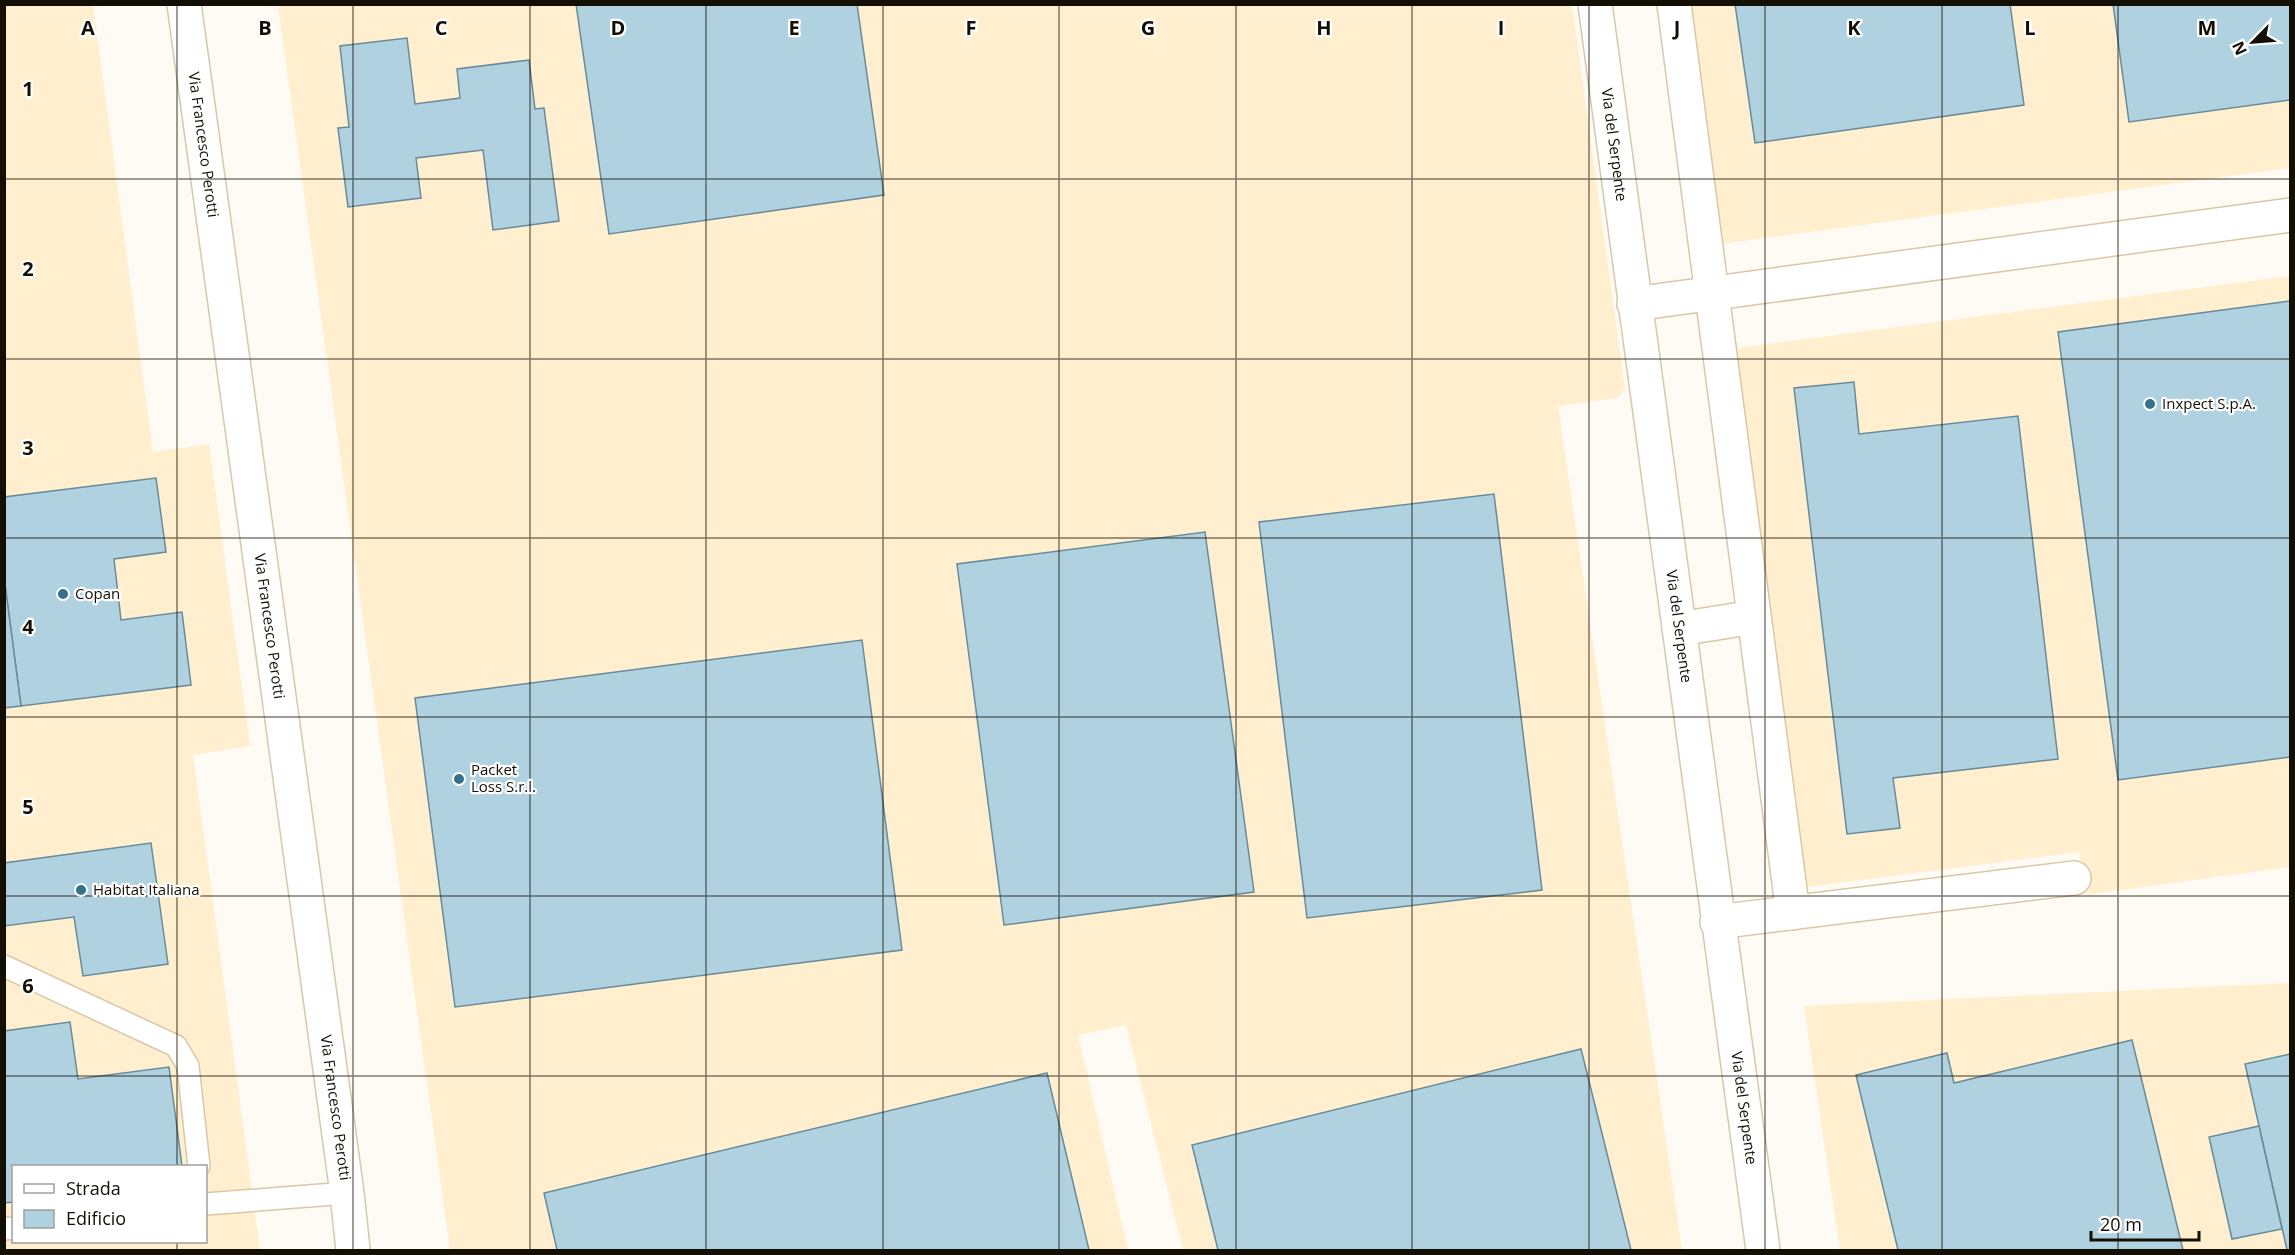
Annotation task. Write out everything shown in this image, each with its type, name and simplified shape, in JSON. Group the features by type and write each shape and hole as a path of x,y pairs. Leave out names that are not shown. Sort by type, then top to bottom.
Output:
{"street":[{"name":"Via Francesco Perotti","path":"184,4 347,1193 353,1251"},
{"name":"Via del Serpente","path":"1595,4 1763,1251"},
{"path":"1674,4 1793,913"},
{"path":"1634,304 2290,215"},
{"path":"1678,629 1754,617"},
{"path":"1717,922 2074,878"}],"lane":[{"path":"4,966 176,1046 188,1066 199,1165"},
{"path":"207,1204 347,1193"}],"shaded area":[{"path":"5,5 93,5 153,452 209,444 250,746 193,755 260,1250 5,1250"},
{"path":"278,5 1572,5 1625,389 1617,398 1558,406 1682,1250 1183,1250 1126,1025 1078,1035 1128,1250 450,1250"},
{"path":"1688,5 2290,5 2290,168 1720,244"},
{"path":"2290,276 2290,867 2084,895 2079,852 1807,887 1729,349"},
{"path":"2290,983 2290,1250 1840,1250 1804,1006"}],"building":[{"path":"576,4 857,4 884,195 609,234"},
{"path":"1735,4 2010,4 2024,105 1755,143"},
{"path":"2113,4 2290,4 2290,100 2129,122"},
{"path":"407,38 415,104 460,98 457,69 529,60 535,109 544,108 559,221 493,230 483,150 416,158 421,198 348,207 338,128 349,127 340,46"},
{"path":"2290,301 2290,757 2118,780 2058,332"},
{"path":"1854,382 1859,434 2018,416 2058,759 1893,778 1900,828 1847,834 1794,388"},
{"name":"Copan","path":"156,478 166,552 114,559 121,620 182,612 191,685 21,706 4,577 4,497"},
{"path":"1494,494 1542,890 1307,918 1259,522"},
{"path":"1205,532 1254,892 1004,925 957,564"},
{"path":"4,577 21,706 4,708"},
{"path":"862,640 902,950 455,1007 415,698"},
{"name":"Habitat Italiana","path":"151,843 168,964 83,976 74,917 4,926 4,863"},
{"path":"70,1022 78,1079 169,1067 182,1165 12,1165 12,1202 4,1203 4,1031"},
{"path":"2132,1040 2183,1250 1898,1250 1856,1075 1947,1053 1954,1083"},
{"path":"1581,1049 1631,1250 1218,1250 1192,1145"},
{"path":"2290,1054 2290,1250 2287,1250 2245,1064"},
{"path":"1047,1073 1089,1250 557,1250 544,1193"},
{"path":"2259,1126 2282,1229 2232,1239 2209,1137"}],"place":[{"name":"Inxpect S.p.A.","path":"2150,404"},
{"name":"Copan","path":"63,594"},
{"name":"Packet Loss S.r.l.","path":"459,779"},
{"name":"Habitat Italiana","path":"81,890"}]}
